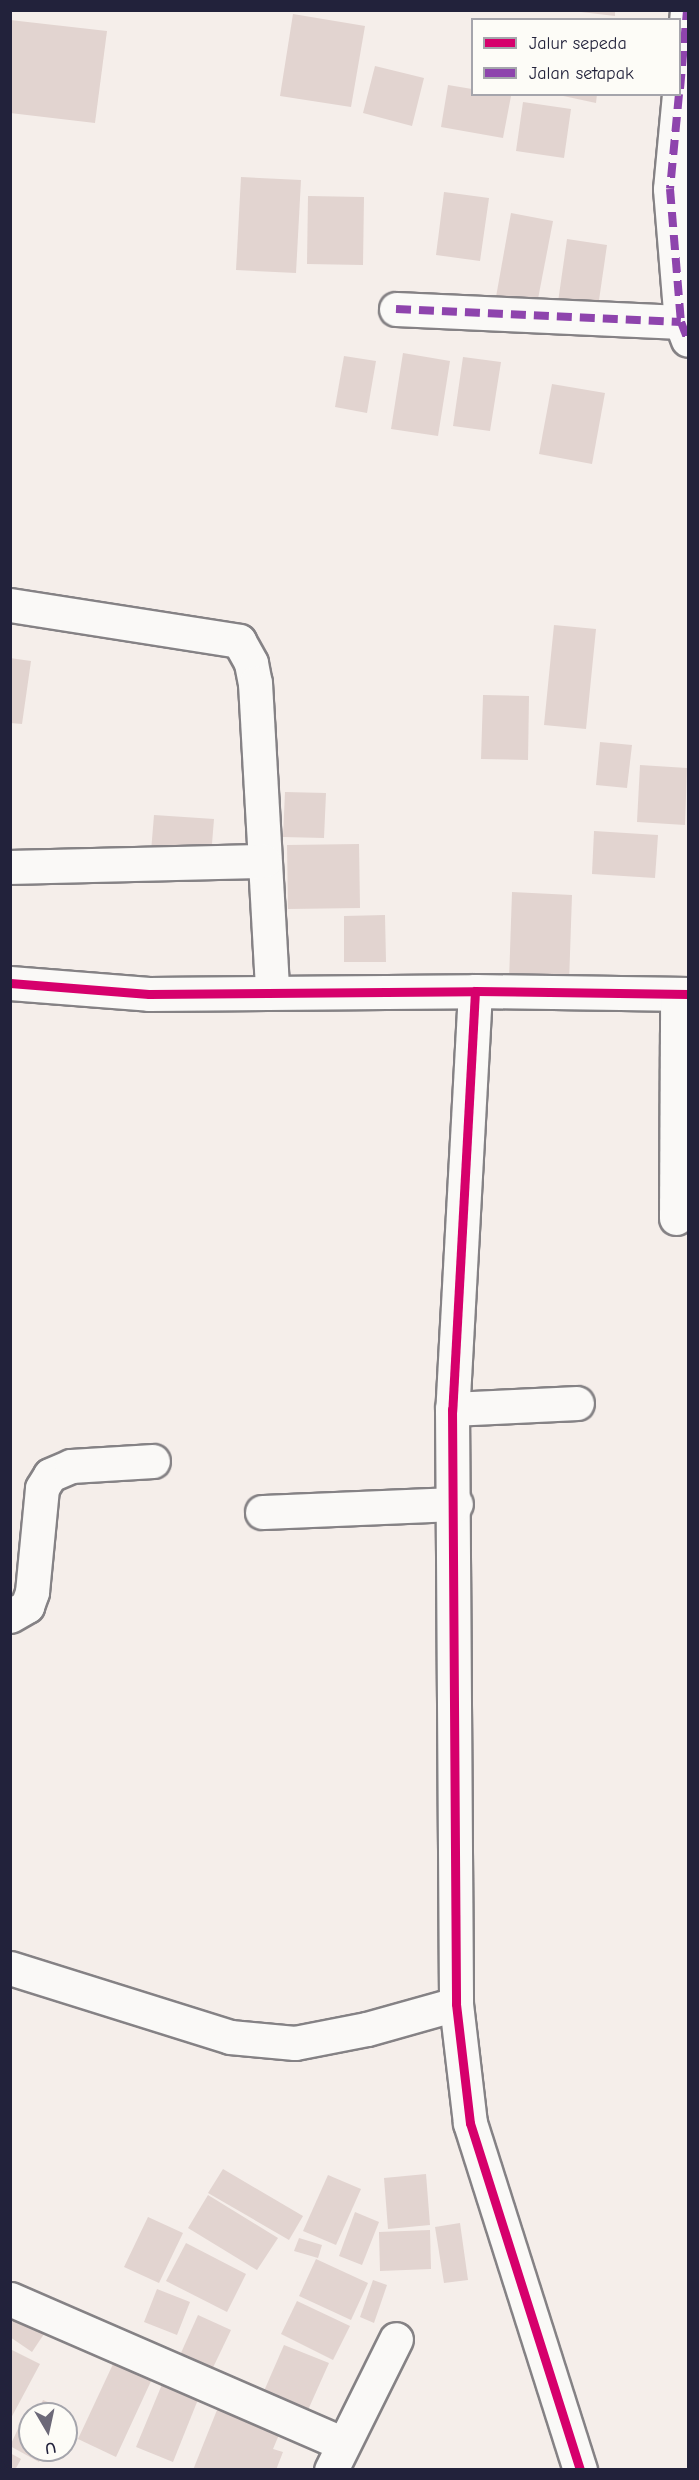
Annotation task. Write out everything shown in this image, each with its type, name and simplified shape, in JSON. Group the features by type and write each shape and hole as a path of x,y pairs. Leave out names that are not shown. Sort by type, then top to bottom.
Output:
{"street":[{"path":"681,78 687,10"},
{"path":"396,309 685,331 670,189 679,96"},
{"path":"10,605 239,641 251,663 255,684 272,992"},
{"path":"10,867 264,861"},
{"path":"10,983 149,994 475,991 682,994 676,1218"},
{"path":"475,991 452,1409 456,1504 456,2004 470,2123 580,2469"},
{"path":"452,1409 577,1403"},
{"path":"10,1616 27,1606 32,1592 42,1488 50,1475 71,1466 153,1461"},
{"path":"262,1512 456,1504"},
{"path":"10,1968 230,2037 295,2043 367,2029 456,2004"},
{"path":"10,2299 336,2456 396,2339"}],"building":[{"path":"564,10 615,10 615,16"},
{"path":"293,14 365,26 351,107 280,96"},
{"path":"10,20 107,31 95,123 10,113"},
{"path":"375,66 424,78 412,126 363,113"},
{"path":"448,85 471,89 471,96 511,96 503,138 441,127"},
{"path":"563,96 597,96 596,103"},
{"path":"523,102 571,109 564,158 516,151"},
{"path":"241,177 301,180 296,273 236,270"},
{"path":"444,192 489,198 480,261 436,255"},
{"path":"308,196 364,197 363,265 307,264"},
{"path":"511,213 553,221 537,304 496,297"},
{"path":"567,239 607,245 597,314 557,309"},
{"path":"403,353 450,361 438,436 391,429"},
{"path":"344,356 376,361 367,413 335,407"},
{"path":"463,357 501,362 490,431 453,426"},
{"path":"552,384 605,393 592,464 539,454"},
{"path":"554,625 596,629 586,729 544,725"},
{"path":"10,658 31,661 22,724 10,723"},
{"path":"483,695 529,696 528,760 481,759"},
{"path":"600,742 632,745 627,788 596,785"},
{"path":"640,765 687,768 685,825 637,822"},
{"path":"285,792 326,793 324,838 283,837"},
{"path":"154,815 214,819 211,856 151,852"},
{"path":"594,831 658,835 655,878 592,874"},
{"path":"359,844 360,908 288,909 287,845"},
{"path":"512,892 572,895 569,983 509,981"},
{"path":"385,915 386,962 344,962 344,916"},
{"path":"223,2169 303,2216 289,2240 208,2193"},
{"path":"426,2174 430,2225 388,2229 384,2178"},
{"path":"328,2175 361,2189 336,2245 303,2231"},
{"path":"208,2195 278,2238 257,2270 188,2228"},
{"path":"355,2212 379,2222 362,2265 339,2256"},
{"path":"148,2217 183,2233 159,2283 124,2267"},
{"path":"460,2223 468,2280 444,2283 435,2227"},
{"path":"430,2230 431,2269 380,2271 379,2232"},
{"path":"299,2238 322,2245 318,2258 294,2251"},
{"path":"186,2243 246,2274 227,2312 166,2281"},
{"path":"316,2259 368,2283 351,2320 299,2296"},
{"path":"373,2280 387,2285 374,2323 360,2317"},
{"path":"157,2289 190,2302 177,2335 144,2322"},
{"path":"297,2301 350,2326 333,2360 281,2334"},
{"path":"198,2315 231,2330 208,2378 176,2364"},
{"path":"17,2316 44,2334 32,2352 10,2337 10,2325"},
{"path":"284,2345 329,2363 308,2410 264,2391"},
{"path":"10,2349 40,2364 10,2420"},
{"path":"114,2362 152,2379 116,2457 78,2439"},
{"path":"163,2382 199,2397 173,2462 136,2447"},
{"path":"219,2405 281,2430 273,2449 283,2452 276,2470 193,2470"},
{"path":"18,2429 18,2450 10,2446"},
{"path":"10,2453 18,2457 19,2462 15,2470 10,2470"}],"marked path":[{"path":"681,78 687,10"},
{"path":"679,96 670,189 681,322 688,340"},
{"path":"396,309 681,322"}],"cycle path":[{"path":"10,983 149,994 475,991 688,994"},
{"path":"475,991 452,1409 456,2004 470,2123 580,2470"}]}
